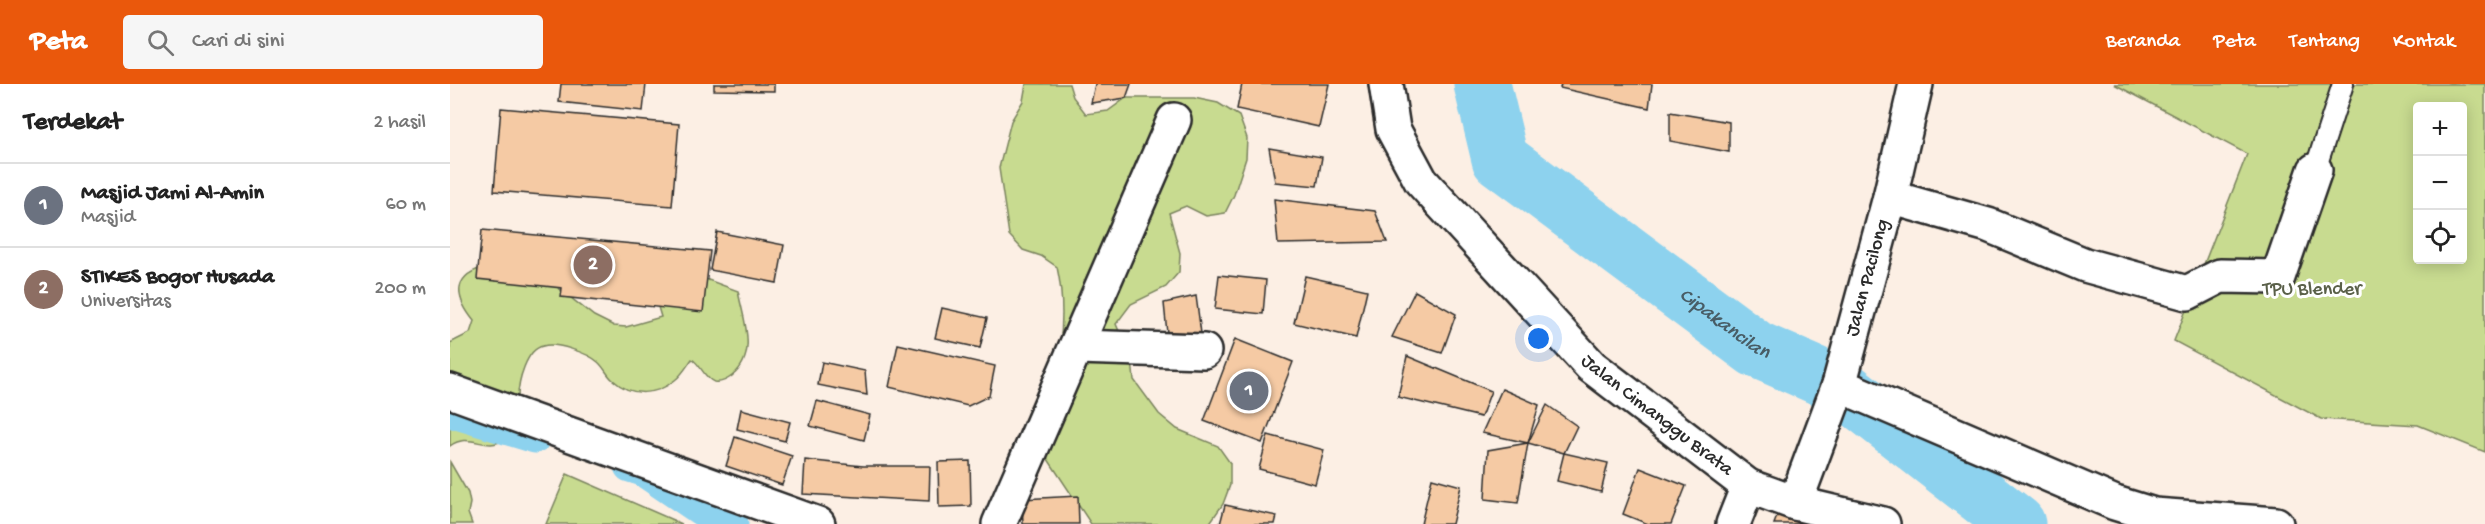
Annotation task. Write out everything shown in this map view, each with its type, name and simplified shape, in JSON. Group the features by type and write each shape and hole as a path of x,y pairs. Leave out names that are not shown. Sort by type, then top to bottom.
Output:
{"street":[{"name":"Jalan Cimanggu Brata","path":"1386,84 1393,129 1421,181 1591,366 1748,486 1795,503 1883,524"},
{"name":"Jalan Pacilong","path":"1795,503 1837,390 1890,197 1916,84"},
{"path":"999,524 1174,120"},
{"path":"1890,197 1988,225 2085,265 2187,293 2220,276 2278,277 2315,170"},
{"path":"1077,347 1204,351"},
{"path":"1837,390 2115,503 2154,515 2276,524"},
{"path":"450,391 818,524"},
{"path":"1733,524 1748,486"}],"lane":[{"path":"2315,170 2343,84"}],"green space":[{"path":"1026,84 1069,84 1073,97 1086,114 1108,111 1126,98 1194,98 1218,103 1239,116 1247,138 1246,158 1234,195 1225,213 1206,216 1186,206 1169,213 1180,253 1179,272 1166,287 1131,304 1116,324 1132,361 1134,380 1159,414 1177,429 1218,446 1230,463 1230,485 1223,504 1209,524 1091,524 1038,444 1058,357 1062,313 1061,290 1057,267 1041,256 1023,250 1009,235 999,168 1011,121 1023,101"},
{"name":"TPU Blender","path":"2114,84 2485,84 2485,452 2418,425 2321,419 2174,341 2247,154"},
{"path":"489,266 557,287 594,316 614,326 626,327 661,317 658,307 642,297 695,275 738,291 747,336 745,357 740,367 724,381 714,382 708,378 692,359 680,376 668,385 652,392 636,392 620,386 598,362 587,355 563,347 543,346 532,353 524,367 518,391 517,417 503,439 489,444 467,441 450,446 450,343 470,333 474,321 462,303 460,287 469,274"},
{"path":"450,462 468,493 470,503 468,513 472,524 450,524"},
{"path":"567,474 682,524 546,524"}],"building":[{"path":"561,84 646,84 643,111 559,102"},
{"path":"714,84 774,84 774,91 714,90"},
{"path":"1095,84 1131,84 1126,98 1091,103"},
{"path":"1242,84 1329,84 1319,127 1237,109"},
{"path":"1561,84 1652,84 1649,108 1560,88"},
{"path":"501,108 679,124 672,206 494,191"},
{"path":"1670,112 1729,122 1729,152 1670,141"},
{"path":"1269,148 1322,157 1317,186 1275,182"},
{"path":"1274,199 1375,211 1387,242 1278,244"},
{"path":"482,230 710,251 703,312 561,297 562,288 477,279"},
{"path":"717,232 784,245 777,283 710,270"},
{"path":"1219,275 1266,280 1263,314 1215,309"},
{"path":"1305,276 1367,290 1356,338 1294,323"},
{"path":"1415,291 1456,314 1442,353 1392,337"},
{"path":"1196,296 1202,341 1168,343 1164,303"},
{"path":"942,308 987,318 980,348 935,338"},
{"path":"1235,339 1293,362 1262,443 1204,421"},
{"path":"898,344 995,366 989,396 968,406 889,387"},
{"path":"1407,356 1491,391 1481,417 1398,397"},
{"path":"822,362 865,371 867,395 818,385"},
{"path":"1502,389 1539,405 1528,443 1482,433"},
{"path":"817,401 870,415 864,440 810,426"},
{"path":"1547,405 1577,426 1564,453 1528,443"},
{"path":"741,409 790,422 785,441 737,429"},
{"path":"1268,435 1324,450 1315,484 1259,469"},
{"path":"735,437 792,456 782,485 726,466"},
{"path":"1528,443 1518,503 1485,499 1488,450"},
{"path":"1564,453 1608,463 1601,492 1557,481"},
{"path":"805,460 863,466 930,466 929,501 803,494"},
{"path":"970,461 971,506 939,507 938,462"},
{"path":"1640,468 1686,486 1671,524 1648,524 1623,514"},
{"path":"1432,478 1461,486 1452,524 1421,524"},
{"path":"1078,496 1079,524 1023,524 1022,499"},
{"path":"1225,505 1277,516 1275,524 1220,524"},
{"path":"1779,511 1809,524 1774,524"}],"waterway":[{"name":"Cipakancilan","path":"1482,84 1500,159 1756,349 1839,385 2017,524"},
{"path":"450,411 535,437"},
{"path":"630,466 643,470 714,518 732,524"}],"place":[{"name":"STIKES Bogor Husada","path":"593,265"},
{"name":"Masjid Jami Al-Amin","path":"1249,391"}]}
